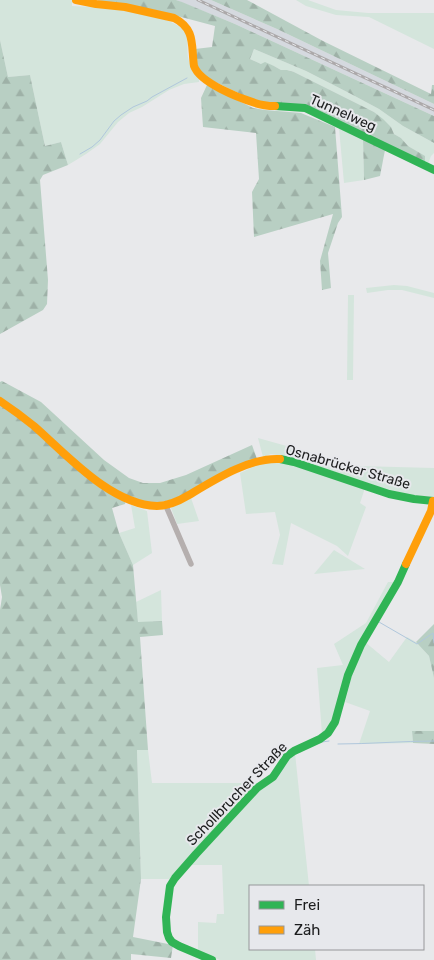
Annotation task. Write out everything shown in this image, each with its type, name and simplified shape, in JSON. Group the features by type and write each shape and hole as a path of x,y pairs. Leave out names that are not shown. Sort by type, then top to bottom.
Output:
{"street":[{"name":"Tunnelweg","path":"76,0 125,7 180,20 192,38 196,71 208,81 237,97 263,106 295,106 305,108 434,170"},
{"path":"0,401 15,410 87,474 116,494 147,505 166,506 191,564"},
{"name":"Osnabrücker Straße","path":"166,506 250,464 271,459 294,462 402,497 434,501"},
{"name":"Schollbrucher Straße","path":"212,960 178,946 169,938 166,924 170,886 196,854 257,788 273,777 287,756 328,733 335,722 348,674 361,645 402,573 425,526 434,501"}],"shaded area":[{"path":"0,0 72,0 72,6 119,9 174,23 182,28 186,34 188,58 199,78 199,82 184,84 169,90 129,113 118,122 100,144 68,165 61,142 45,146 30,75 8,77 0,40"},
{"path":"176,0 211,0 277,29 434,104 434,116 235,24"},
{"path":"296,0 308,0 336,10 368,13 434,13 434,49 369,17 336,15 306,6"},
{"path":"254,49 306,71 351,94 434,143 434,153 428,164 425,162 424,156 394,134 391,127 374,112 294,72 281,70 250,59"},
{"path":"339,128 363,139 364,180 344,183"},
{"path":"394,285 407,286 434,293 434,298 402,290 367,293 366,288"},
{"path":"348,295 354,295 353,380 347,380"},
{"path":"258,438 358,466 434,468 434,497 412,495 385,489 295,458 271,454 263,457"},
{"path":"262,463 292,463 365,488 360,503 366,507 348,556 337,546 291,523 283,565 272,564 280,535 275,512 246,514 240,473"},
{"path":"191,498 199,521 177,524 171,508"},
{"path":"131,505 147,511 152,553 133,565 119,533 135,528"},
{"path":"334,550 365,569 314,574"},
{"path":"388,582 395,582 360,642 337,711 327,731 322,734 317,668 343,665 334,644 366,623"},
{"path":"161,590 162,621 138,623 136,602"},
{"path":"407,637 416,642 429,656 434,678 434,731 412,731 413,743 359,744 370,711 345,702 352,675 365,642 389,662"},
{"path":"137,750 148,750 152,783 259,783 170,879 141,879"},
{"path":"295,753 309,885 249,885 249,950 315,950 316,960 220,960 198,952 198,922 216,923 217,914 224,914 222,865 190,865"}],"green space":[{"path":"96,0 176,0 235,24 434,116 434,143 351,94 306,71 254,49 250,59 261,64 265,62 281,70 294,72 374,112 391,127 394,134 401,138 408,146 425,156 425,162 308,107 257,102 205,77 198,67 195,49 212,47 215,26 155,10"},
{"path":"211,0 247,0 323,41 431,94 432,85 434,85 434,104 277,29"},
{"path":"0,40 8,77 30,75 45,146 61,142 68,165 43,175 40,180 48,280 47,304 43,310 0,334"},
{"path":"207,85 253,108 301,113 335,127 342,217 338,223 328,253 331,288 322,290 320,261 333,214 254,237 252,192 259,179 256,133 203,127 201,98"},
{"path":"363,139 385,150 380,176 364,180"},
{"path":"2,381 41,402 104,460 129,478 143,483 160,483 186,475 252,445 257,459 176,498 163,502 151,502 127,495 125,504 112,508 119,533 133,565 138,622 162,621 163,635 140,637 148,750 137,750 141,879 133,937 173,945 171,958 131,954 131,960 0,960 0,610 2,597 0,585 0,382"},
{"path":"434,624 434,678 429,656 416,642"},
{"path":"412,731 434,731 434,744 413,743"}],"waterway":[{"path":"80,154 100,140 114,121 121,115 187,78"},
{"path":"379,622 417,644 433,633 434,643"},
{"path":"322,742 329,741"},
{"path":"338,744 434,741"},
{"path":"278,776 284,767"}],"railway":[{"path":"198,0 434,110"}],"traffic: fast":[{"path":"275,106 305,108 434,170"},
{"path":"280,459 389,494 434,501"},
{"path":"212,960 179,946 169,938 166,917 170,886 196,854 257,788 273,777 287,756 328,733 335,722 348,675 361,645 398,582 406,564"}],"traffic: slow":[{"path":"76,0 125,7 174,18 186,27 191,39 194,66 204,78 240,98 267,106 275,106"},
{"path":"0,401 34,426 106,488 140,503 157,506 169,504 221,476 245,466 269,459 280,459"},
{"path":"406,564 431,511 433,501"}]}
